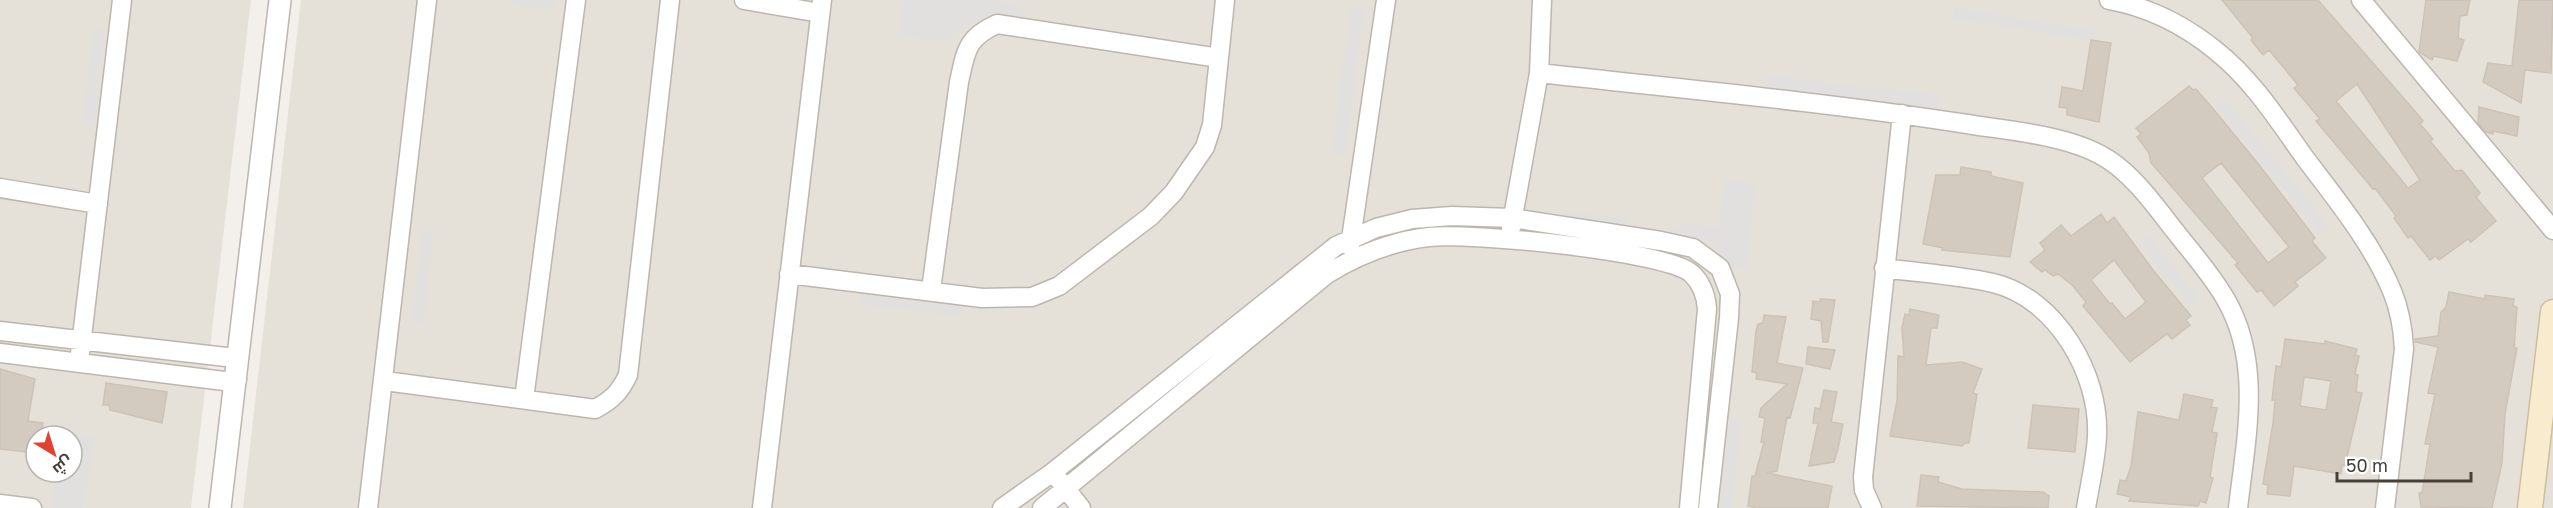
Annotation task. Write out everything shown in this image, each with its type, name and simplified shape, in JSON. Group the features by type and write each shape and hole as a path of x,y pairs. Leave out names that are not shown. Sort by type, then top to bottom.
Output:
{"main road":[{"path":"2530,508 2553,312"}],"street":[{"path":"79,362 122,0"},
{"path":"218,508 270,0"},
{"path":"233,356 280,0"},
{"path":"368,508 385,381 427,0"},
{"path":"524,399 576,0"},
{"path":"385,381 596,409 611,400 621,389 628,375 670,0"},
{"path":"744,0 821,7 762,508"},
{"path":"789,274 982,298 1032,297 1059,286 1142,223 1174,192 1205,147 1212,125 1226,0"},
{"path":"1350,260 1350,238 1386,0"},
{"path":"1509,239 1539,73 1542,0"},
{"path":"2109,0 2150,11 2185,28 2217,51 2258,93 2326,185 2378,263 2396,303 2403,326 2404,349 2385,508"},
{"path":"2361,0 2553,230"},
{"path":"931,290 959,82 965,56 977,33 997,24 1219,58"},
{"path":"1539,73 1902,114 2015,132 2086,149 2109,160 2158,210 2225,298 2242,339 2248,367 2249,414 2238,508"},
{"path":"1872,508 1864,490 1863,477 1902,114"},
{"path":"0,188 98,204"},
{"path":"1002,508 1053,472 1315,262 1350,238 1412,219 1452,216 1512,218 1693,248 1720,268 1730,294 1729,318 1708,508"},
{"path":"1042,508 1272,318 1350,260 1389,245 1429,237 1469,235 1618,253 1671,264 1691,273 1706,294 1707,309 1689,508"},
{"path":"1884,268 1994,283 2035,304 2051,318 2067,339 2083,368 2094,401 2097,435 2086,508"},
{"path":"0,331 233,356"},
{"path":"0,353 231,381"},
{"path":"1053,472 1081,508"},
{"path":"0,504 32,508"}],"shaded area":[{"path":"0,0 251,0 191,508 0,508"},
{"path":"301,0 2553,0 2553,508 243,508"},
{"path":"511,0 555,0 554,10 510,5"},
{"path":"903,0 984,0 1013,3 1032,18 977,20 945,42 899,36"},
{"path":"1350,6 1364,8 1346,156 1332,154"},
{"path":"1954,8 2095,30 2094,41 1953,19"},
{"path":"94,29 105,30 94,126 82,125"},
{"path":"1766,75 1938,95 1937,108 1764,88"},
{"path":"2225,98 2329,226 2319,234 2216,106"},
{"path":"1725,180 1756,184 1746,269 1715,265 1715,245 1665,234 1684,223 1718,227"},
{"path":"1565,210 1628,219 1627,231 1563,223"},
{"path":"422,229 434,231 424,324 412,323"},
{"path":"2147,234 2199,298 2190,306 2138,242"},
{"path":"860,291 961,304 960,317 859,304"},
{"path":"1729,418 1742,420 1732,508 1719,508"},
{"path":"84,435 95,437 83,508 51,508 55,484 84,484"}],"building":[{"path":"2222,0 2318,0 2423,121 2420,124 2433,139 2430,141 2455,171 2462,170 2480,193 2476,197 2496,221 2471,242 2468,239 2439,260 2436,256 2430,260 2411,236 2408,238 2394,218 2396,216 2375,188 2373,189 2316,121 2320,119 2294,88 2298,85 2269,50 2263,55 2251,40 2253,38","holes":["2357,84 2420,180 2408,188 2336,101"]},
{"path":"2426,0 2470,0 2467,15 2460,16 2458,38 2464,40 2457,61 2434,56 2432,60 2419,52"},
{"path":"2519,0 2553,0 2551,73 2525,70 2521,103 2483,82 2488,63 2512,66"},
{"path":"2091,40 2111,43 2099,122 2067,115 2067,108 2059,107 2062,87 2083,91"},
{"path":"2189,86 2193,90 2196,89 2260,166 2315,238 2312,241 2326,258 2295,282 2298,286 2274,306 2261,290 2257,292 2235,265 2238,263 2151,163 2149,153 2137,137 2141,134 2136,128","holes":["2221,163 2289,247 2268,263 2202,178"]},
{"path":"2479,107 2519,117 2517,136 2493,131 2493,134 2486,132 2478,123"},
{"path":"1961,167 1991,172 1991,176 2023,183 2010,257 1942,250 1943,248 1923,244 1936,175 1960,175"},
{"path":"2101,214 2107,223 2114,217 2191,316 2186,320 2190,325 2172,339 2167,334 2130,362 2083,306 2086,302 2072,285 2058,274 2053,276 2045,270 2042,272 2030,262 2045,250 2040,243 2061,225 2071,236","holes":["2114,260 2146,302 2125,319 2091,280"]},
{"path":"2449,292 2485,299 2485,295 2514,299 2513,306 2517,307 2514,348 2517,348 2505,414 2502,463 2492,508 2421,507 2419,493 2422,493 2430,444 2425,444 2435,394 2428,393 2438,347 2415,342 2415,339 2438,336 2441,312 2446,307"},
{"path":"1820,299 1835,300 1828,342 1823,342 1821,321 1811,319 1813,301 1820,302"},
{"path":"1910,309 1939,315 1937,328 1931,328 1926,365 1962,362 1982,369 1973,393 1977,394 1969,443 1962,446 1890,436 1897,401 1898,356 1904,357 1902,328 1905,314 1909,315"},
{"path":"1764,315 1786,317 1777,363 1803,368 1790,418 1787,417 1777,471 1767,473 1832,486 1828,508 1748,506 1752,476 1755,476 1764,442 1761,442 1765,418 1759,417 1761,408 1787,384 1756,379 1757,373 1752,372 1756,331 1758,324 1763,323"},
{"path":"2285,339 2325,344 2325,341 2357,349 2355,355 2359,356 2355,374 2358,375 2356,392 2362,393 2345,466 2342,465 2341,474 2294,466 2290,496 2267,494 2268,485 2263,484 2273,423 2275,400 2272,400 2276,366 2281,367","holes":["2304,377 2331,381 2326,410 2300,406"]},
{"path":"1808,347 1835,350 1830,369 1806,364"},
{"path":"0,369 35,379 28,421 43,423 24,424 24,452 0,449"},
{"path":"106,383 167,392 162,423 110,410 109,405 103,405"},
{"path":"1824,390 1837,392 1831,422 1843,424 1834,462 1809,466 1818,423 1813,423 1815,408 1820,409"},
{"path":"2184,394 2213,400 2211,407 2217,408 2212,432 2217,433 2210,477 2213,478 2206,503 2200,501 2198,506 2129,501 2131,497 2117,494 2120,480 2126,481 2131,466 2138,412 2179,420"},
{"path":"2033,405 2079,409 2075,452 2028,448"},
{"path":"1921,475 1939,477 1938,482 1962,489 2043,492 2049,496 2048,508 1917,506"}]}
